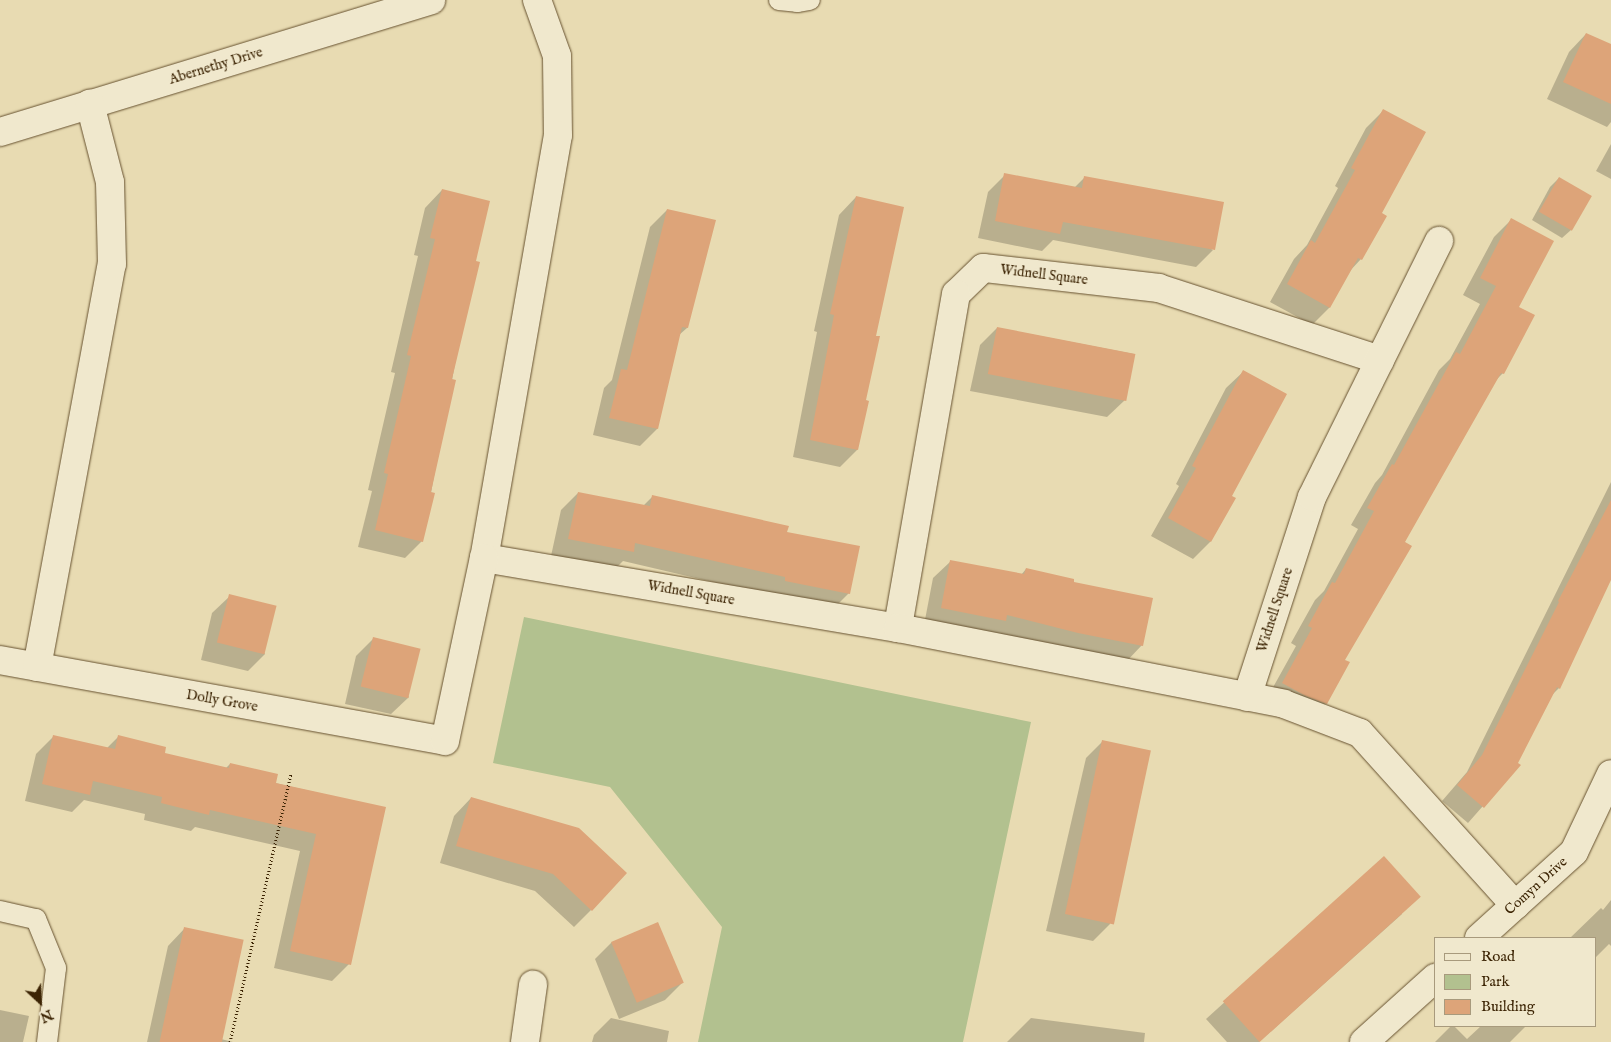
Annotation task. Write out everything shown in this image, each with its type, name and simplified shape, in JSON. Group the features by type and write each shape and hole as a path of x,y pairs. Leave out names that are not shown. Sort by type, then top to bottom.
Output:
{"street":[{"name":"Abernethy Drive","path":"0,132 431,0"},
{"path":"484,558 558,135 557,56 537,0"},
{"path":"37,667 112,264 110,182 90,104"},
{"name":"Widnell Square","path":"1247,697 1312,497 1439,241"},
{"name":"Widnell Square","path":"898,628 956,294 983,268 1159,288 1380,360"},
{"name":"Dolly Grove","path":"0,660 445,742 484,558"},
{"name":"Widnell Square","path":"484,558 898,628 1284,704 1360,733 1515,905"},
{"name":"Comyn Drive","path":"1480,937 1574,852 1611,774"},
{"path":"1364,1042 1434,979"},
{"path":"525,1042 533,985"}],"lane":[{"path":"779,0 797,2 810,0"},
{"path":"0,911 36,919 56,968 47,1042"}],"path":[{"path":"230,1042 291,774"}],"green space":[{"path":"524,617 1031,722 963,1042 698,1042 722,927 610,787 493,763"}],"building":[{"path":"1586,33 1611,44 1611,104 1563,82"},
{"path":"1383,109 1426,132 1382,213 1387,216 1362,260 1358,258 1330,308 1287,284 1311,240 1315,243 1355,170 1351,168"},
{"path":"1004,173 1082,188 1084,176 1224,202 1215,250 1063,222 1060,234 995,221"},
{"path":"1559,177 1592,196 1572,231 1539,212"},
{"path":"442,189 490,201 476,261 480,262 452,379 456,380 431,492 435,493 423,542 375,530 388,474 384,473 411,356 407,355 435,239 430,238"},
{"path":"856,196 904,207 876,336 880,336 866,400 869,401 858,450 810,440 834,315 830,314"},
{"path":"667,209 716,220 688,328 682,327 658,429 609,418 621,369 627,370"},
{"path":"1511,218 1554,241 1519,307 1535,315 1504,374 1501,373 1405,542 1412,546 1345,660 1350,662 1327,704 1306,696 1282,683 1312,628 1308,626 1332,582 1335,583 1374,511 1367,508 1392,464 1394,465 1456,352 1460,354 1496,286 1480,278"},
{"path":"997,327 1135,354 1126,401 988,374"},
{"path":"1243,370 1287,394 1232,496 1236,498 1211,542 1168,518 1196,468 1192,466"},
{"path":"578,492 650,506 652,495 789,526 787,532 860,546 850,594 785,581 785,577 635,543 634,552 568,539"},
{"path":"1611,500 1611,580 1560,689 1557,687 1518,763 1521,765 1484,808 1457,785 1482,755 1558,601"},
{"path":"950,560 1024,574 1026,568 1074,579 1074,582 1153,598 1143,646 1078,633 1007,615 1006,621 941,608"},
{"path":"229,594 277,606 264,654 217,643"},
{"path":"373,637 421,649 408,698 361,686"},
{"path":"53,735 115,749 118,735 166,747 165,753 229,768 230,763 278,774 276,783 386,807 351,965 290,951 316,834 210,810 209,815 161,803 162,797 93,781 90,795 42,784"},
{"path":"1102,740 1151,750 1114,925 1065,914"},
{"path":"471,797 579,828 627,873 592,911 553,874 456,846"},
{"path":"1384,856 1421,897 1260,1042 1223,1001"},
{"path":"658,922 684,983 637,1003 611,942"},
{"path":"184,927 244,940 222,1042 160,1042"}]}
